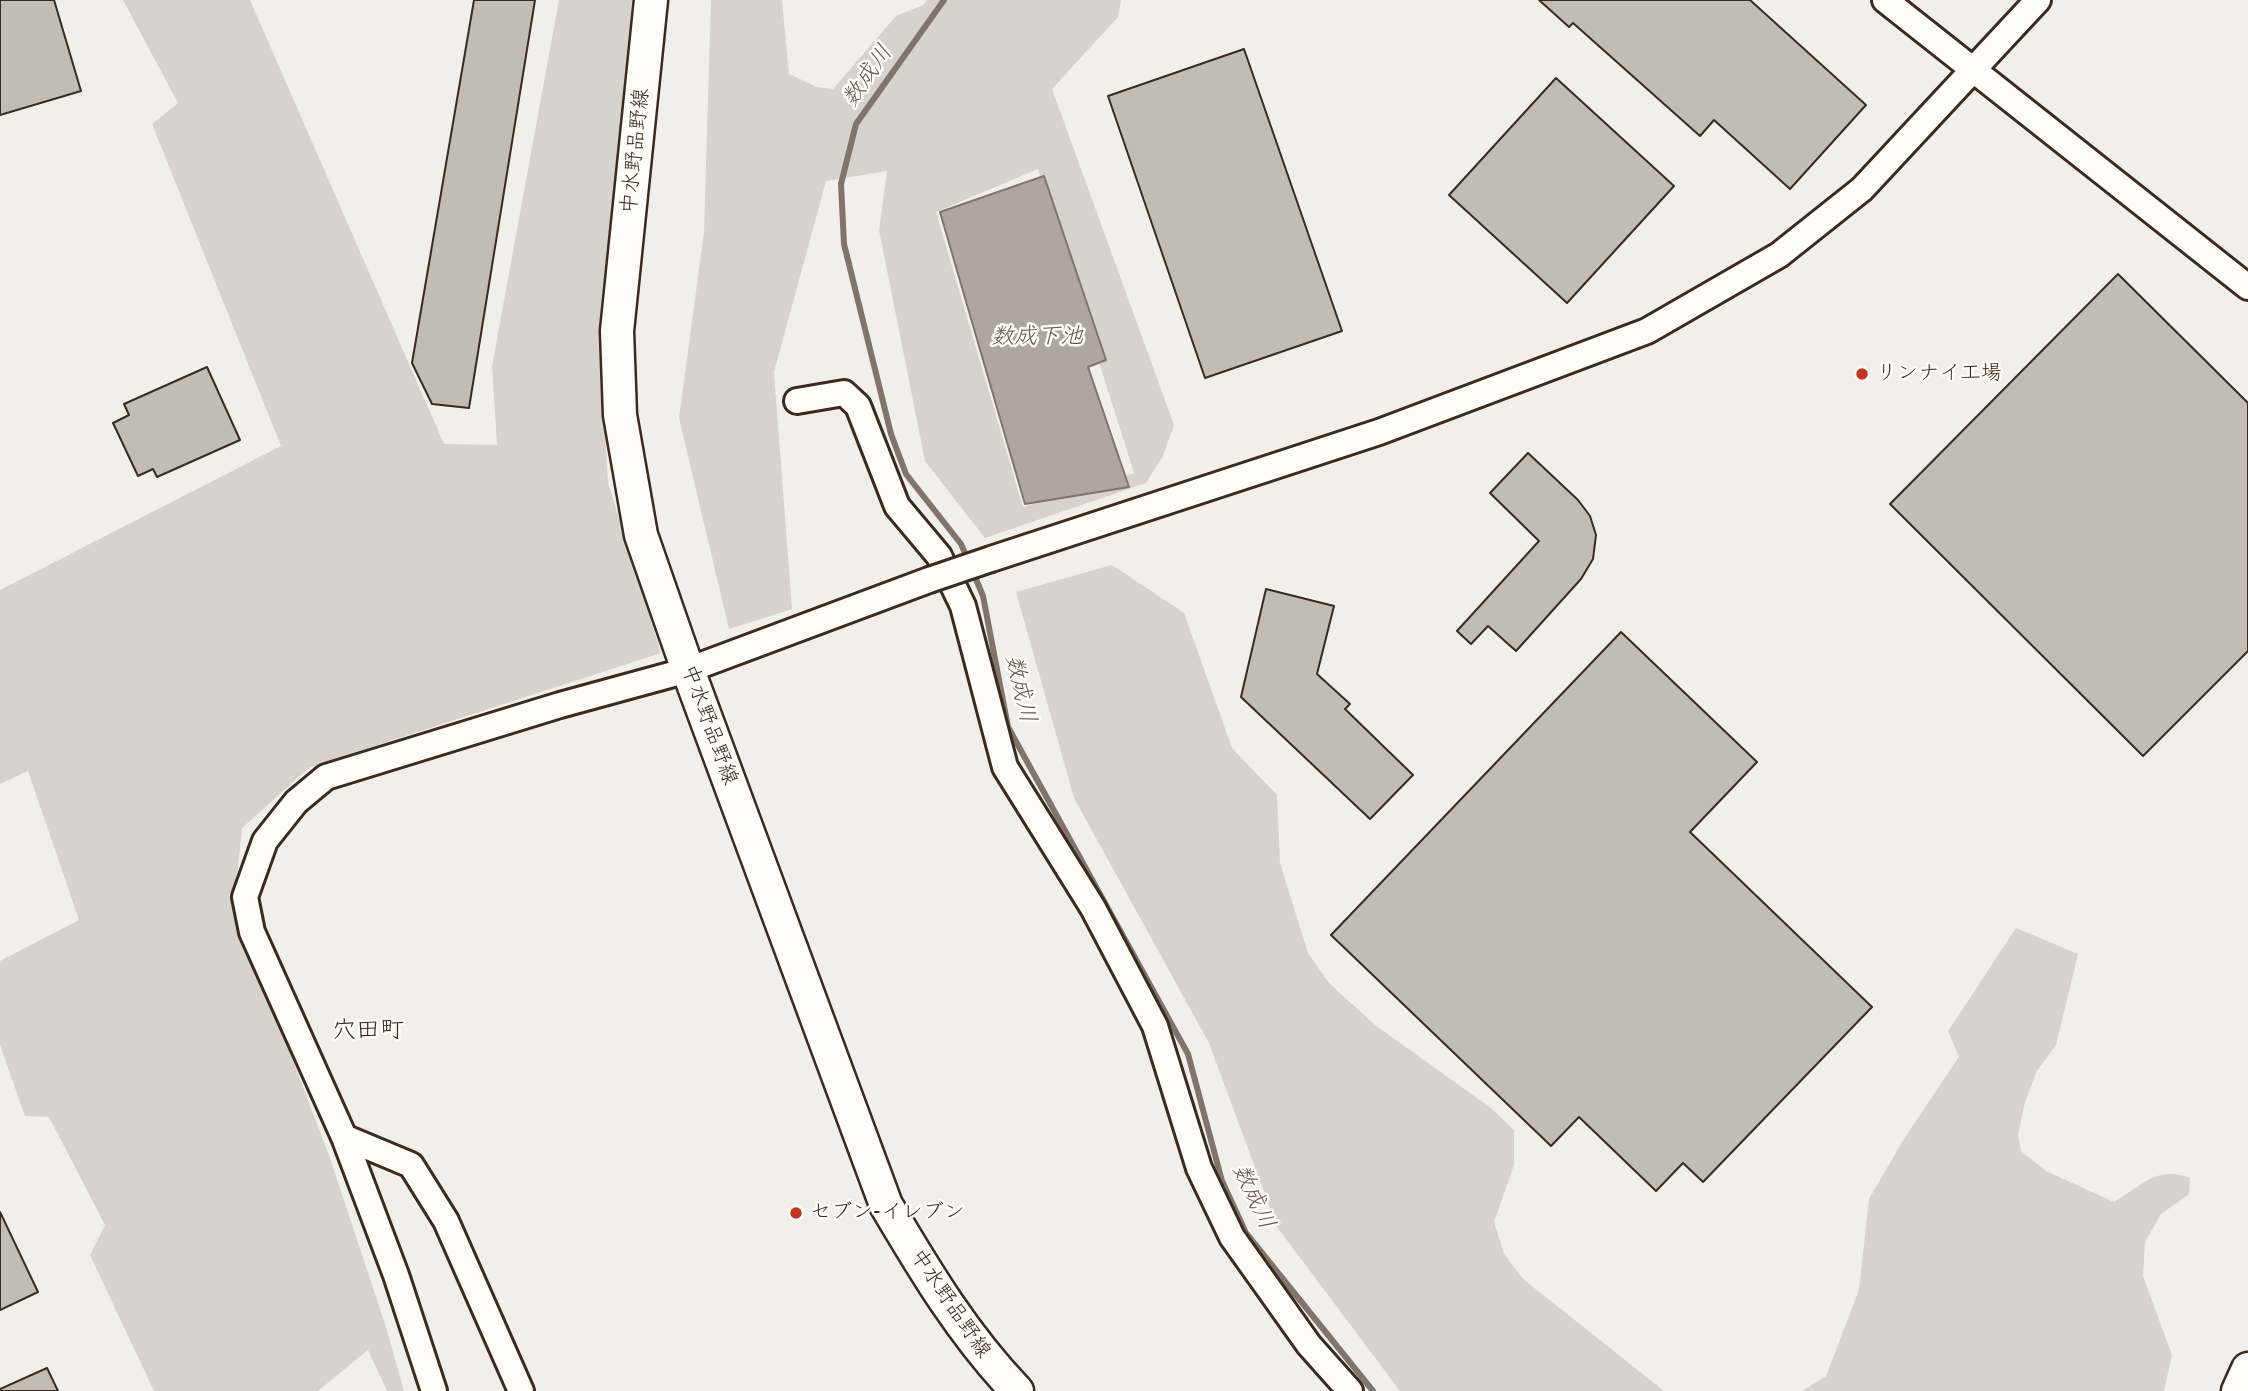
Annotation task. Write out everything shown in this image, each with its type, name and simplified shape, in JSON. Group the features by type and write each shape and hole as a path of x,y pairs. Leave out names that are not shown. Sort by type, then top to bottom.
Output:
{"main road":[{"name":"中水野品野線","path":"651,0 617,331 620,415 641,535 688,670 887,1205 931,1281 988,1361 1017,1391"},
{"path":"2238,1391 2248,1369"}],"street":[{"path":"1885,0 2248,287"},
{"path":"434,1391 396,1275 344,1137 252,932 245,897 265,841 296,802 326,777 547,709 688,670 929,580 1379,432 1647,331 1779,255 1862,189 2038,0"},
{"path":"797,401 844,393 858,407 897,506 939,556 963,606 1005,767 1093,908 1155,1026 1199,1168 1232,1237 1310,1345 1350,1391"},
{"path":"344,1137 411,1165 446,1221 521,1391"}],"shaded area":[{"path":"123,0 250,0 444,444 497,445 492,366 559,0 632,0 601,353 608,483 661,653 310,767 242,828 234,906 330,1158 386,1327 404,1391 387,1391 368,1350 318,1391 154,1391 90,1255 105,1225 49,1117 25,1116 0,1045 0,961 79,920 28,771 0,784 0,590 281,446 152,124 178,103"},
{"path":"711,0 782,0 789,74 817,87 833,89 896,16 923,5 927,0 1121,0 1118,17 1052,89 1174,425 1163,456 1146,483 985,538 925,461 879,230 887,171 826,181 774,372 792,609 729,629 679,418 704,232","holes":["1038,169 1134,473 1023,507 936,212"]},
{"path":"1112,565 1184,613 1232,748 1277,795 1280,863 1308,953 1329,983 1375,1025 1491,1108 1514,1130 1514,1165 1494,1222 1504,1254 1523,1279 1664,1391 1400,1391 1277,1227 1209,1043 1074,798 1016,592"},
{"path":"2016,928 2078,954 2056,1045 2037,1071 2025,1102 2018,1135 2021,1151 2046,1171 2114,1202 2159,1176 2168,1174 2190,1178 2189,1194 2161,1214 2145,1242 2143,1276 2172,1355 2164,1391 1802,1391 1826,1376 1859,1290 1869,1199 1902,1142 1959,1057 1948,1031"}],"water":[{"name":"数成下池","path":"1044,176 1106,360 1088,367 1129,487 1025,504 940,212"}],"building":[{"path":"0,0 54,0 81,91 0,115"},
{"path":"474,0 535,0 469,408 432,404 412,363"},
{"path":"1539,0 1750,0 1866,105 1790,189 1714,120 1700,136 1573,23 1569,27"},
{"path":"1244,49 1342,331 1205,378 1108,96"},
{"path":"1556,78 1674,186 1567,303 1449,195"},
{"path":"2118,274 2248,403 2248,651 2143,756 1890,504"},
{"path":"207,367 240,440 157,477 153,469 138,476 113,423 129,415 124,404"},
{"path":"1528,453 1578,500 1590,516 1596,535 1593,559 1581,579 1516,651 1488,626 1471,644 1457,631 1539,541 1490,493"},
{"path":"1266,589 1334,606 1317,674 1350,704 1345,709 1413,775 1370,819 1241,697"},
{"path":"1621,632 1757,762 1690,832 1872,1007 1703,1182 1683,1163 1656,1191 1579,1117 1551,1146 1331,935"},
{"path":"0,1212 38,1292 0,1310"},
{"path":"47,1368 58,1391 0,1391 0,1389"}],"waterway":[{"name":"数成川","path":"944,0 856,124 841,184 844,244 891,434 906,474 961,544 969,562"},
{"name":"数成川","path":"973,572 983,596 1008,727 1188,1054 1222,1181 1246,1233 1373,1391"}],"place":[{"name":"リンナイ工場","path":"1862,374"},
{"name":"セブン-イレブン","path":"796,1213"}],"district":[{"name":"穴田町","path":"368,1031"}]}
